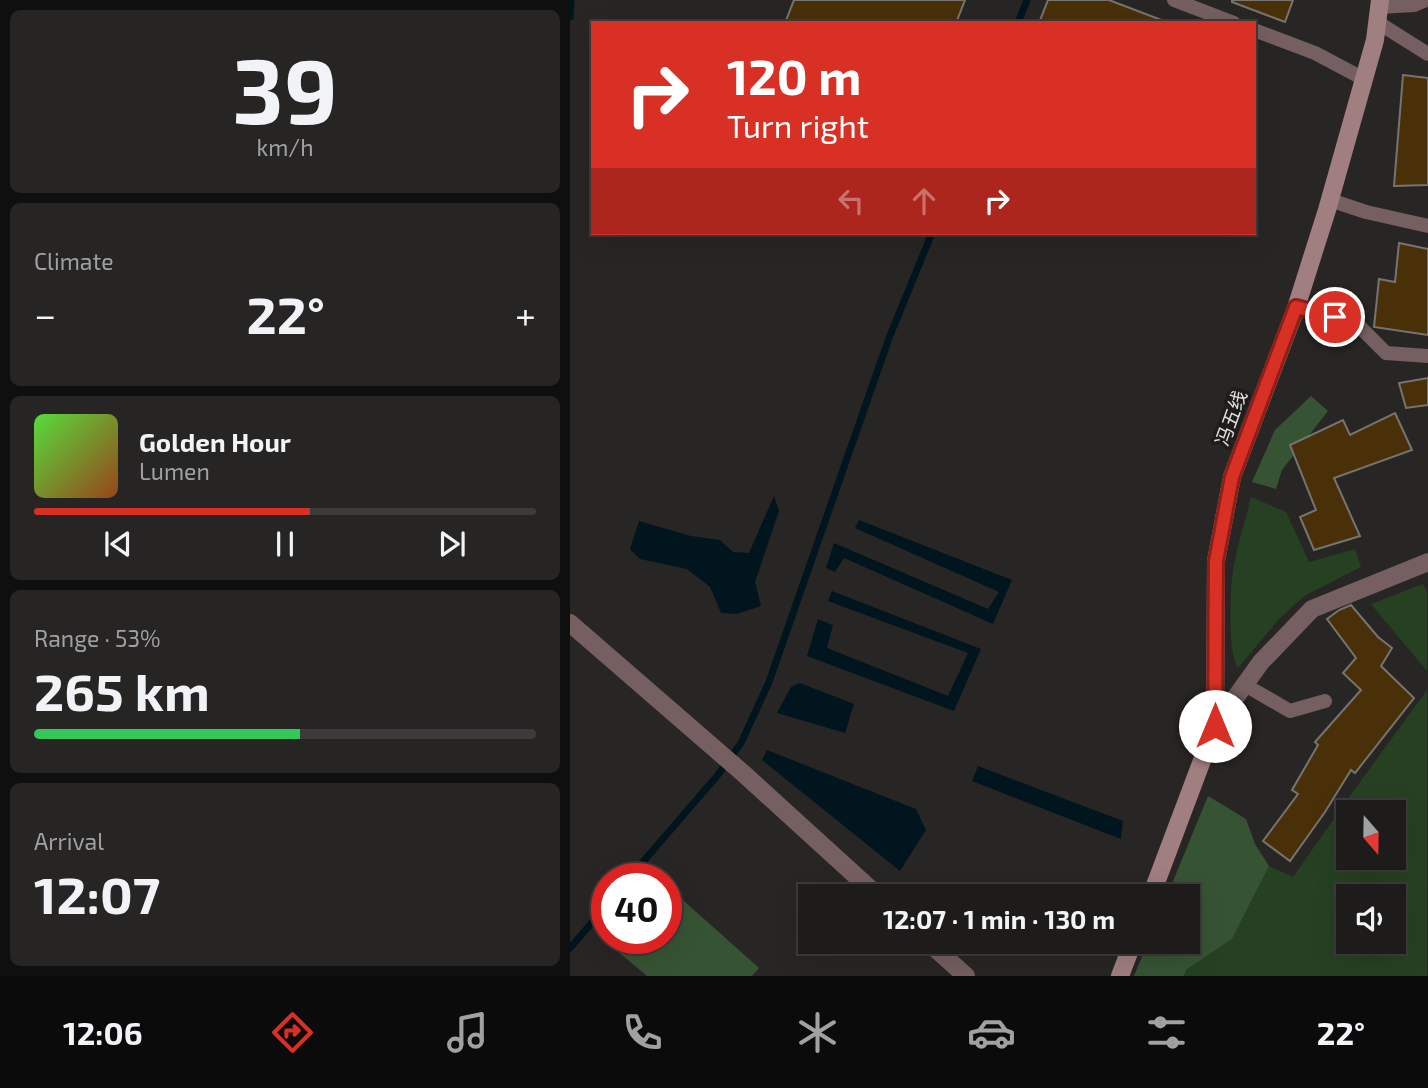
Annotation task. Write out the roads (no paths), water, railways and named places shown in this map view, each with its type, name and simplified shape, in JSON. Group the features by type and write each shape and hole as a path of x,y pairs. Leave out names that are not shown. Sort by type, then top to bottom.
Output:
{"street":[{"name":"冯五线","path":"1156,884 1215,726 1216,561 1232,477 1296,307 1330,200 1375,40 1379,10"},
{"path":"1215,726 1261,662 1312,609 1428,562"},
{"path":"570,623 744,774 865,884"},
{"path":"941,954 966,976"},
{"path":"1120,976 1128,954"}],"lane":[{"path":"1174,0 1229,21"},
{"path":"1379,10 1414,5 1426,0"},
{"path":"1379,10 1428,54"},
{"path":"1256,31 1315,53 1364,79"},
{"path":"1330,200 1366,212 1428,226"},
{"path":"1296,307 1355,322 1386,354 1428,356"},
{"path":"1245,685 1290,710 1325,701"}],"water":[{"path":"774,496 779,511 755,582 761,606 737,614 721,613 710,587 687,569 640,559 630,549 639,521 691,536 720,540 733,552 749,553"},
{"path":"859,520 1012,580 993,624 844,558 835,572 826,568 834,543 988,609 999,592 855,528"},
{"path":"832,591 981,649 954,711 807,656 818,619 833,625 827,648 948,696 968,653 828,601"},
{"path":"800,683 854,704 845,733 777,713 791,687"},
{"path":"767,750 916,809 926,830 900,871 762,760"},
{"path":"978,766 1123,821 1121,839 972,781"}],"waterway":[{"path":"570,17 571,0"},
{"path":"1019,21 1027,0"},
{"path":"642,863 717,776 741,743 769,682 889,338 931,235"},
{"path":"570,948 591,924"}]}
